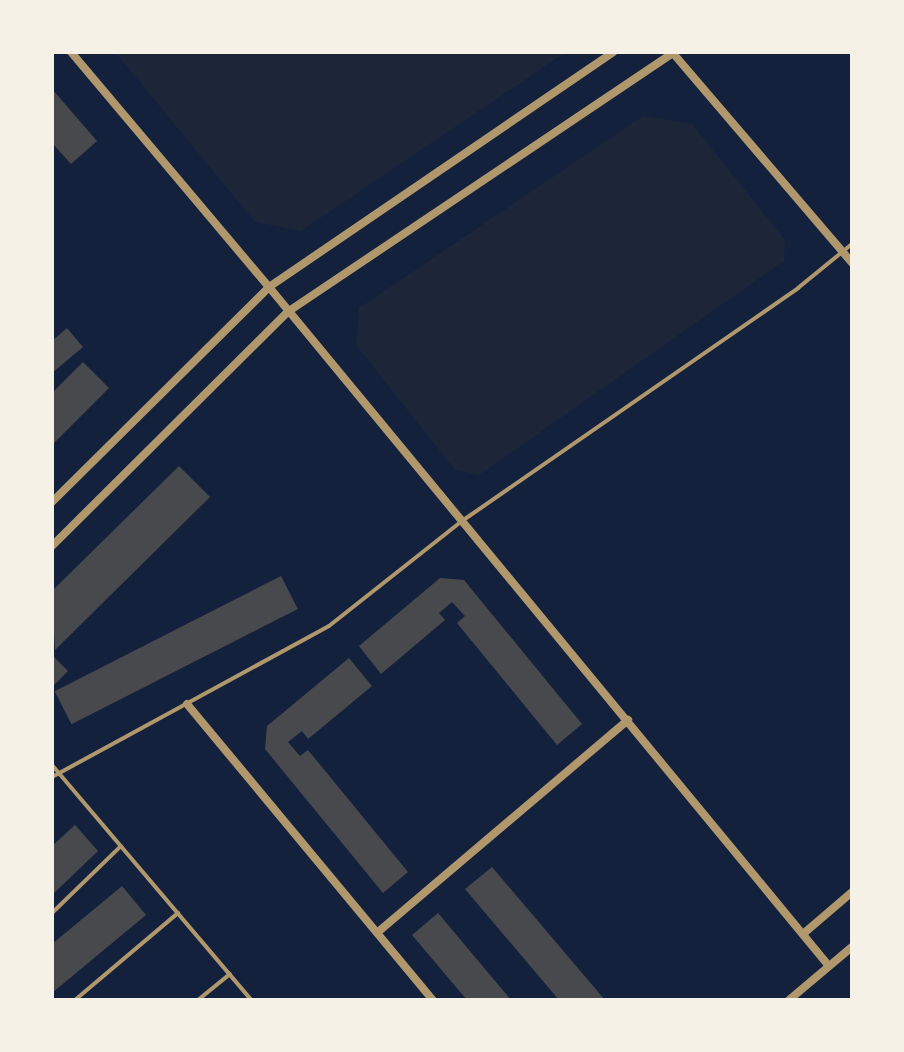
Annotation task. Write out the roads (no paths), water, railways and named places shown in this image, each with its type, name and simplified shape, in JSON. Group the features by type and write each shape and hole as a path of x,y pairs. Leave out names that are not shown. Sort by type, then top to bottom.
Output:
{"street":[{"path":"71,52 289,311 829,966"},
{"path":"52,502 269,287 613,52"},
{"path":"52,546 289,311 673,52 852,263"},
{"path":"187,704 433,1000"},
{"path":"378,932 628,720"},
{"path":"803,934 852,892"},
{"path":"789,1000 852,947"}],"lane":[{"path":"52,777 329,626 462,521 798,288 852,244"},
{"path":"52,765 251,1000"},
{"path":"52,913 121,846"},
{"path":"75,1000 178,913"},
{"path":"198,1000 230,974"}]}
